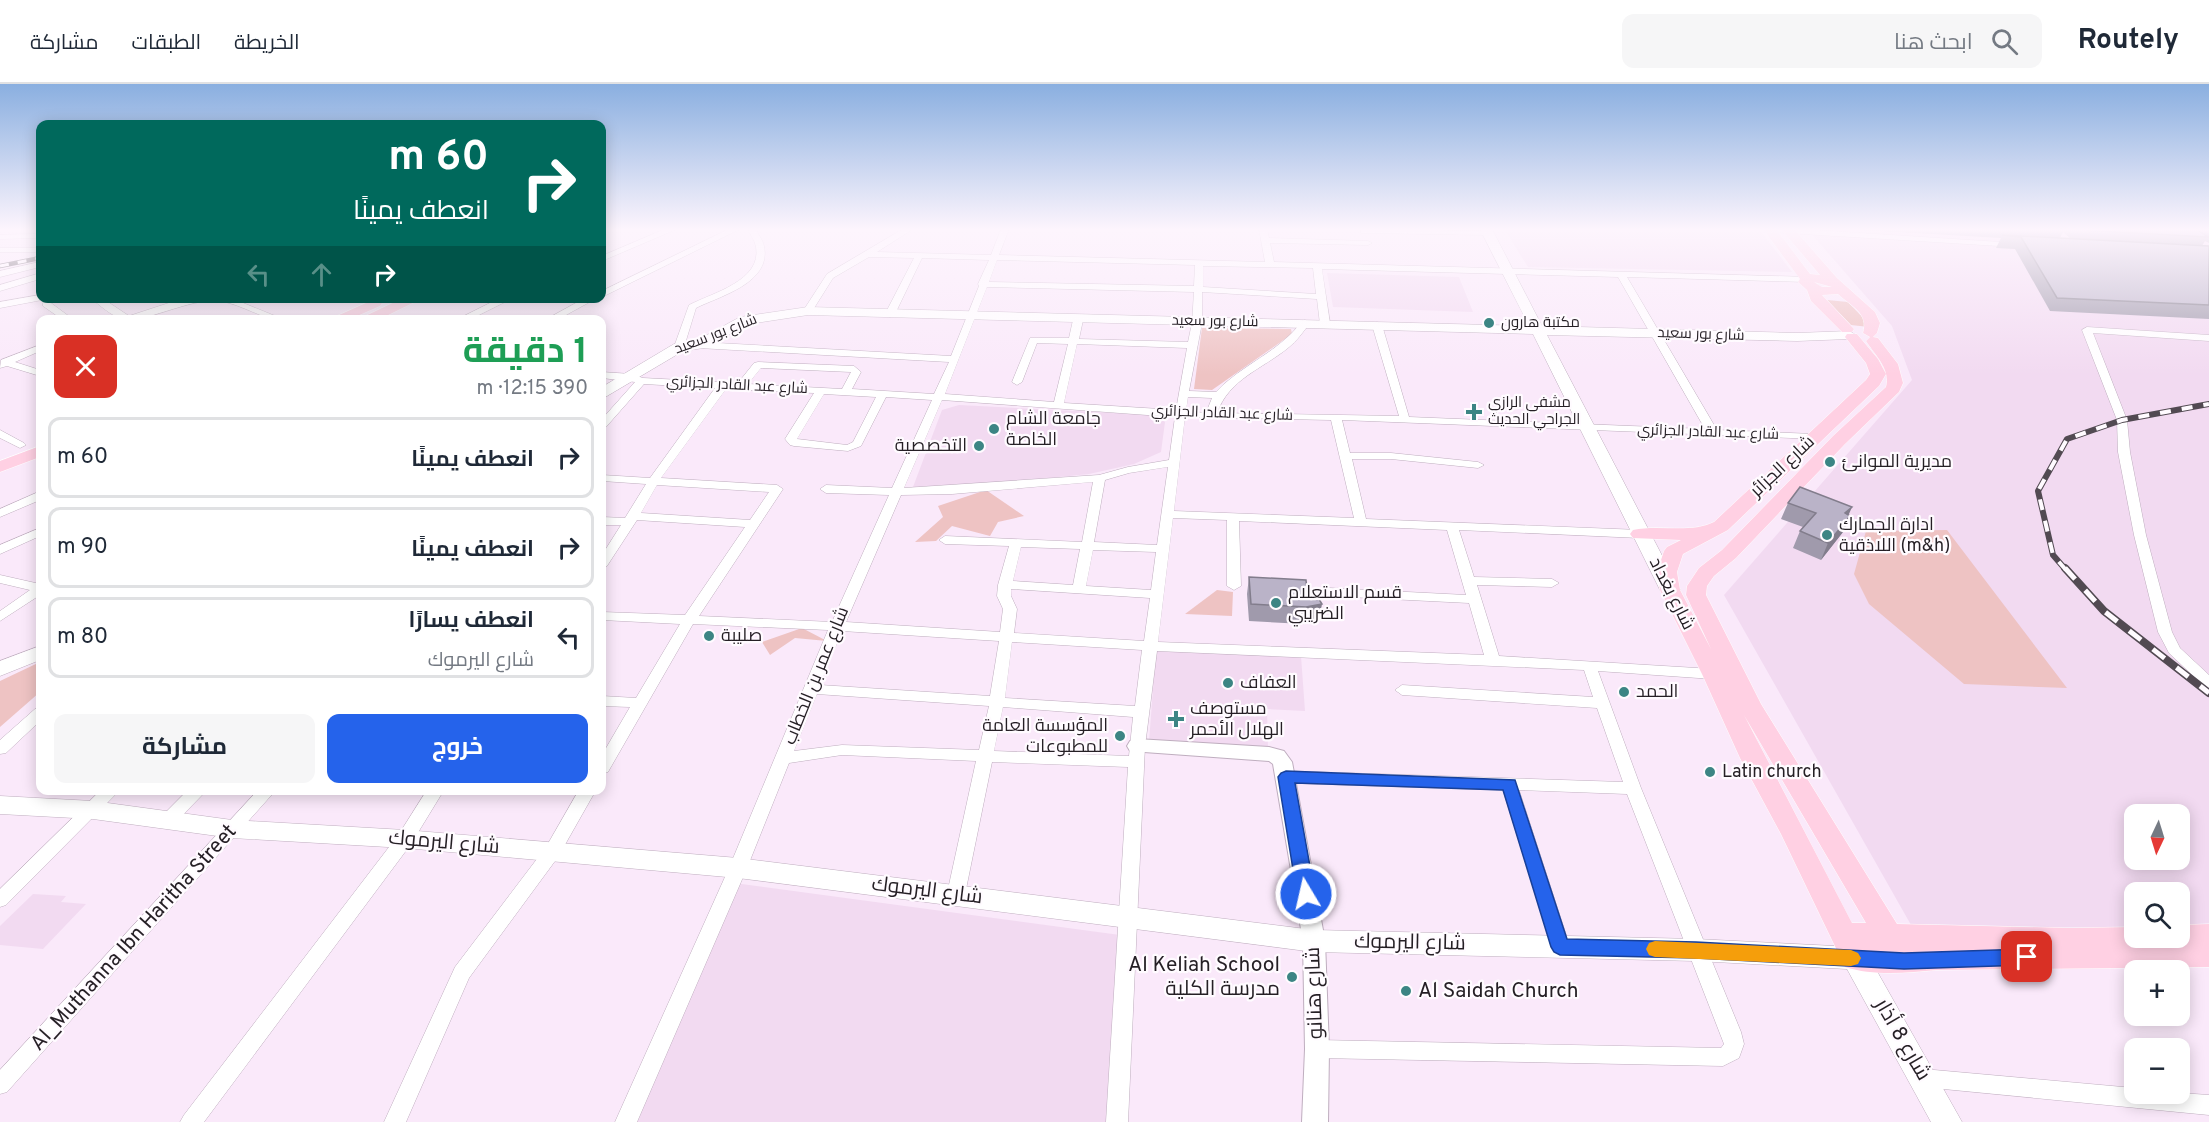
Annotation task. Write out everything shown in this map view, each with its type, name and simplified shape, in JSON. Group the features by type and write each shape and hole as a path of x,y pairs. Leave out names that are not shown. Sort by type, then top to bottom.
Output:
{"main road":[{"name":"شارع بغداد","path":"1511,277 1849,946"},
{"path":"1805,277 1816,298 1858,335 1894,370 1896,385 1893,389 1873,383 1878,374 1858,335"},
{"path":"1830,277 1870,315 1874,323 1858,335"},
{"path":"1810,284 1837,285"},
{"path":"347,315 375,303"},
{"path":"376,315 404,303"},
{"name":"شارع بور سعيد","path":"606,391 636,379 679,347 699,345 745,320 808,311 1078,320 1305,323 1797,337 1858,335"},
{"name":"شارع الجزائر","path":"1670,590 1667,572 1674,551 1720,526 1873,383"},
{"name":"شارع الجزائر","path":"1696,595 1697,586 1706,572 1729,554 1839,440 1893,389"},
{"path":"1814,437 1839,440"},
{"path":"0,453 36,439"},
{"path":"0,467 36,453"},
{"path":"1641,534 1684,534 1720,526"},
{"name":"شارع بغداد","path":"1696,595 1749,704 1904,961"},
{"path":"0,660 36,646"},
{"path":"0,669 36,655"},
{"name":"شارع اليرموك","path":"0,805 93,810 232,829 405,839 738,868 1314,941 1696,950 1849,946"},
{"path":"1849,946 1886,934 2070,940 2124,939"},
{"path":"2190,937 2209,936"},
{"path":"1849,946 1904,961 1936,958 2209,955"},
{"name":"شارع 8 أذار","path":"1849,946 1947,1122"}],"street":[{"path":"0,288 36,277"},
{"path":"606,292 636,277"},
{"path":"679,347 692,307 750,277"},
{"path":"808,311 830,277"},
{"path":"890,314 908,277"},
{"name":"شارع عمر بن الخطاب","path":"626,1122 738,868 837,626 955,359 985,277"},
{"path":"1117,1122 1126,918 1141,712 1169,514 1180,414 1197,323 1198,277"},
{"path":"1319,277 1325,324"},
{"path":"1623,277 1713,433"},
{"path":"1686,277 1810,284"},
{"path":"28,280 36,288"},
{"path":"982,284 1198,289 1322,297"},
{"path":"0,305 36,299"},
{"path":"46,303 62,315"},
{"path":"103,303 121,315"},
{"path":"140,315 178,303"},
{"path":"233,303 267,315"},
{"path":"471,315 499,303"},
{"path":"487,315 499,303"},
{"path":"559,315 583,303"},
{"path":"1058,407 1078,320"},
{"path":"1210,416 1219,395 1233,382 1298,335 1305,323"},
{"path":"1377,325 1405,420"},
{"path":"2209,338 2087,330 2122,420 2124,452 2140,534 2165,632 2174,650 2209,683"},
{"path":"1017,382 1033,340 1193,345"},
{"path":"699,345 955,359"},
{"path":"2,362 36,349"},
{"path":"2,362 36,372"},
{"path":"741,386 755,366 760,365 854,369 856,372 845,392"},
{"name":"شارع عبد القادر الجزائري","path":"606,375 1210,416 1336,417 1814,437"},
{"path":"606,420 636,379"},
{"path":"606,557 632,519 653,481 723,385"},
{"path":"821,391 792,439 794,443 848,448 857,444 883,394"},
{"path":"1183,394 1219,395"},
{"path":"1336,417 1361,522"},
{"path":"0,433 20,445"},
{"path":"1346,456 1391,456 1478,465"},
{"path":"826,489 896,492 1100,478 1128,470 1174,463"},
{"path":"606,478 776,488 689,620 606,761"},
{"path":"1079,589 1100,478"},
{"path":"0,513 36,498"},
{"path":"1169,514 1641,534"},
{"path":"1233,516 1234,586"},
{"path":"606,521 632,519 753,524"},
{"path":"1452,526 1493,660"},
{"path":"0,550 36,534"},
{"path":"945,540 1164,549"},
{"path":"956,894 997,702 1004,638 1010,609 1004,596 1005,585 1016,543"},
{"path":"0,579 36,587"},
{"path":"1468,581 1552,583"},
{"path":"1005,585 1158,594"},
{"path":"0,617 36,591"},
{"path":"1329,592 1474,599"},
{"path":"606,616 837,626 1150,646 1493,660 1590,668 1713,674"},
{"path":"1317,1049 1723,1057 1732,1052 1734,1044 1731,1032 1696,950 1633,788 1590,668"},
{"path":"812,689 1141,712"},
{"path":"1402,690 1603,703"},
{"path":"606,701 640,703"},
{"path":"0,748 36,716"},
{"path":"784,758 842,750 985,755 1137,754"},
{"name":"شارع هنانو","path":"1137,754 1269,754 1277,756 1282,762 1314,941 1317,1049 1315,1122"},
{"path":"1286,777 1633,788"},
{"path":"1509,784 1560,947"},
{"path":"0,900 107,795"},
{"path":"168,820 194,795"},
{"name":"Al_Muthanna Ibn Haritha Street","path":"0,1085 263,795"},
{"path":"191,1122 405,839 433,795"},
{"path":"395,1122 462,973 552,852 585,795"},
{"path":"1923,1078 2209,1105"}],"shaded area":[{"path":"1328,277 1459,277 1473,312 1333,307"},
{"path":"1849,277 2209,277 2209,947 2190,946 2190,882 2124,882 2124,943 1915,932 1724,595 1912,380 1892,326"},
{"path":"1827,300 1848,302 1869,327 1851,325"},
{"path":"1202,328 1291,329 1292,334 1212,390 1194,389"},
{"path":"959,405 1154,415 1165,422 1161,452 1134,464 1089,474 1019,481 913,487 942,410"},
{"path":"986,490 1024,516 998,522 990,536 952,526 936,541 915,542 943,517 938,506"},
{"path":"1947,530 2067,688 1964,684 1869,604 1854,574 1866,531"},
{"path":"1217,590 1233,592 1232,616 1185,614"},
{"path":"802,628 827,641 795,638 770,655 762,642"},
{"name":"العفاف","path":"1156,649 1301,656 1305,711 1267,709 1268,748 1149,742"},
{"path":"36,664 36,696 0,727 0,681"},
{"path":"734,883 1120,935 1108,1122 627,1122"},
{"path":"33,894 66,896 61,902 86,904 43,949 0,945 0,926"}],"building":[{"path":"2045,277 2209,277 2209,305 2057,298"},
{"path":"1800,487 1852,507 1845,513 1850,516 1828,543 1800,531 1816,513 1788,503"},
{"path":"1249,577 1306,580 1307,590 1317,596 1322,604 1306,607 1251,604"}],"railway":[{"path":"2066,570 2053,555 2038,491 2067,439 2122,420 2209,404"},
{"path":"2065,568 2104,611 2209,693"}],"slow traffic":[{"path":"1655,949 1851,958"}],"place":[{"name":"مكتبة هارون","path":"1489,323"},
{"name":"مشفى الرازي الجراحي الحديث","path":"1474,412"},
{"name":"جامعة الشام الخاصة","path":"994,429"},
{"name":"التخصصية","path":"979,446"},
{"name":"مديرية الموانئ","path":"1830,462"},
{"name":"ادارة الجمارك اللاذقية (m&h)","path":"1827,535"},
{"name":"قسم الاستعلام الضريبي","path":"1276,603"},
{"name":"صليبة","path":"709,636"},
{"name":"العفاف","path":"1228,683"},
{"name":"الحمد","path":"1624,692"},
{"name":"مستوصف الهلال الأحمر","path":"1176,719"},
{"name":"المؤسسة العامة للمطبوعات","path":"1120,736"},
{"name":"Latin church","path":"1710,772"},
{"name":"Al Keliah School مدرسة الكلية","path":"1292,977"},
{"name":"Al Saidah Church","path":"1406,991"}],"route":[{"path":"1306,894 1286,777 1509,784 1560,947 1696,950 1904,961 1936,958 2027,957"}]}
